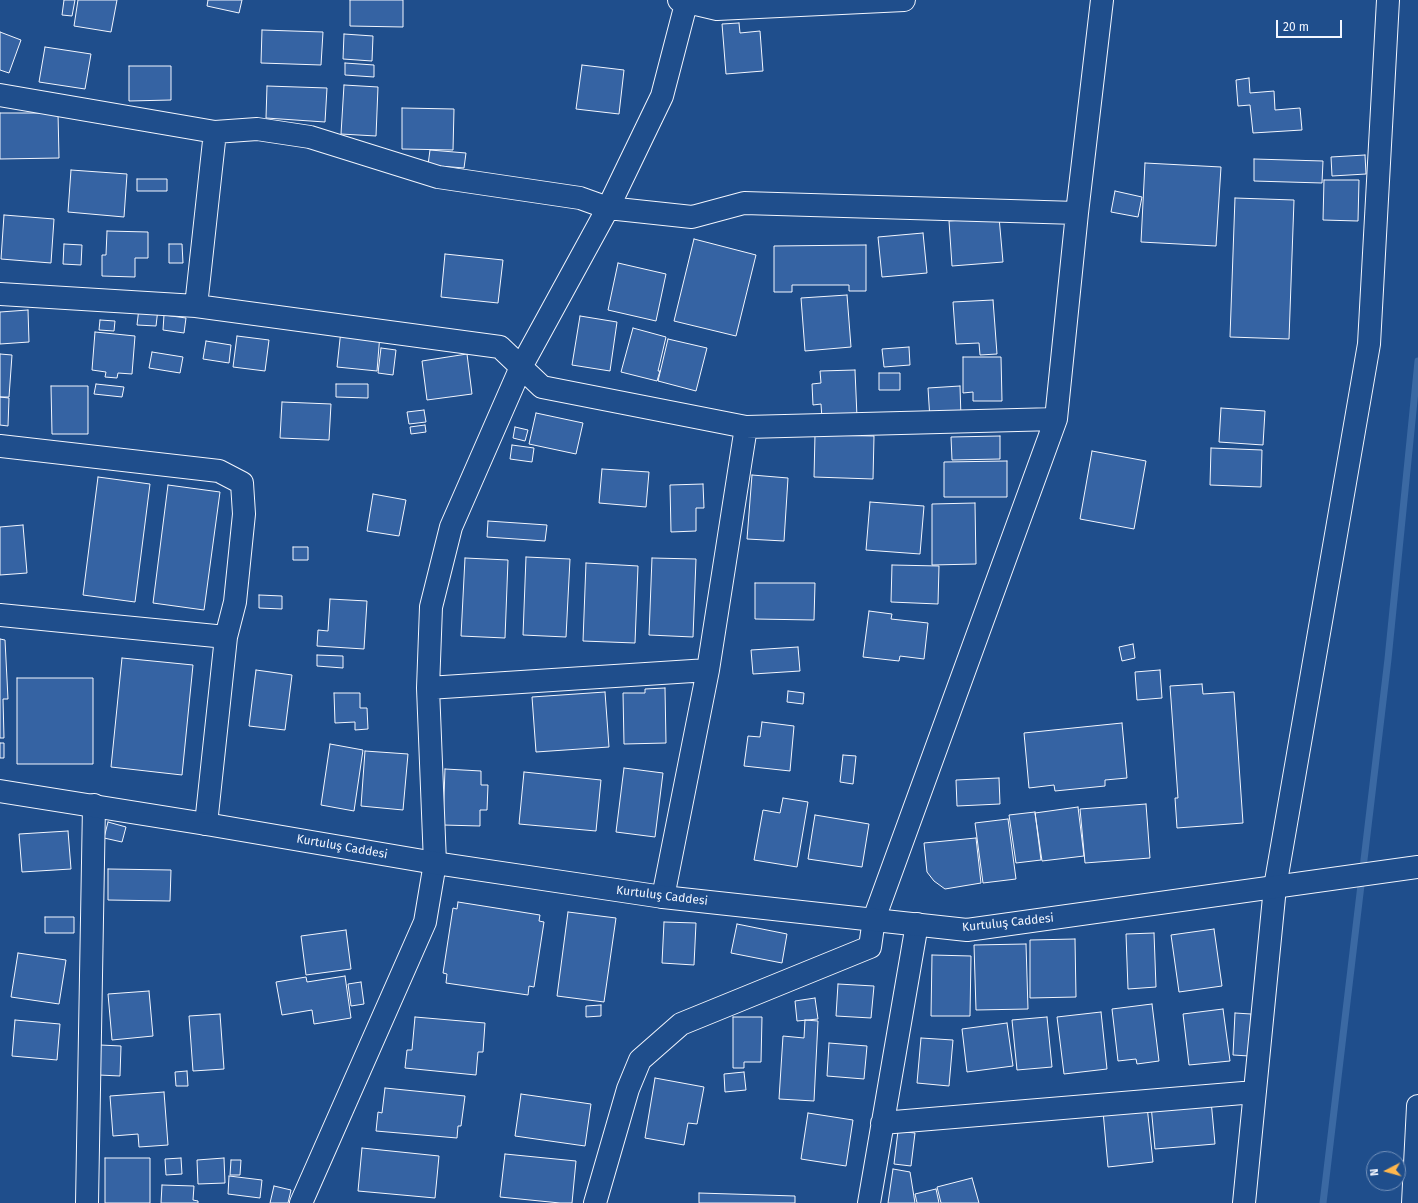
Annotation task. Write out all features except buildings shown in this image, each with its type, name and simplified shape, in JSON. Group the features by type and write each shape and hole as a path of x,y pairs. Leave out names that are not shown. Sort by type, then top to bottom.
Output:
{"street":[{"path":"301,1203 425,922 435,863 428,688 431,607 451,527 521,367 608,208 662,96 685,1 717,9 904,0"},
{"path":"594,1203 628,1089 640,1060 681,1024 870,947 874,919 1056,419 1077,213 1102,0"},
{"path":"1244,1203 1275,887 1369,344 1388,0"},
{"path":"0,95 215,132 256,129 310,137 438,177 580,198 608,208 692,217 744,203 1077,213"},
{"path":"196,306 215,132"},
{"path":"0,294 196,306 500,347 542,387 746,427 1056,419"},
{"path":"663,897 708,670 746,427"},
{"path":"0,446 219,471 242,483 244,514 235,602 226,637 206,824"},
{"path":"0,616 226,637"},
{"path":"428,688 708,670"},
{"name":"Kurtuluş Caddesi","path":"0,791 94,805 435,863 663,897 967,930 1410,868"},
{"path":"86,1203 94,805"},
{"path":"869,1203 917,924"},
{"path":"882,1123 1255,1092"},
{"path":"1413,1203 1418,1106"}],"waterway":[{"path":"1323,1203 1388,659 1418,361"}]}
